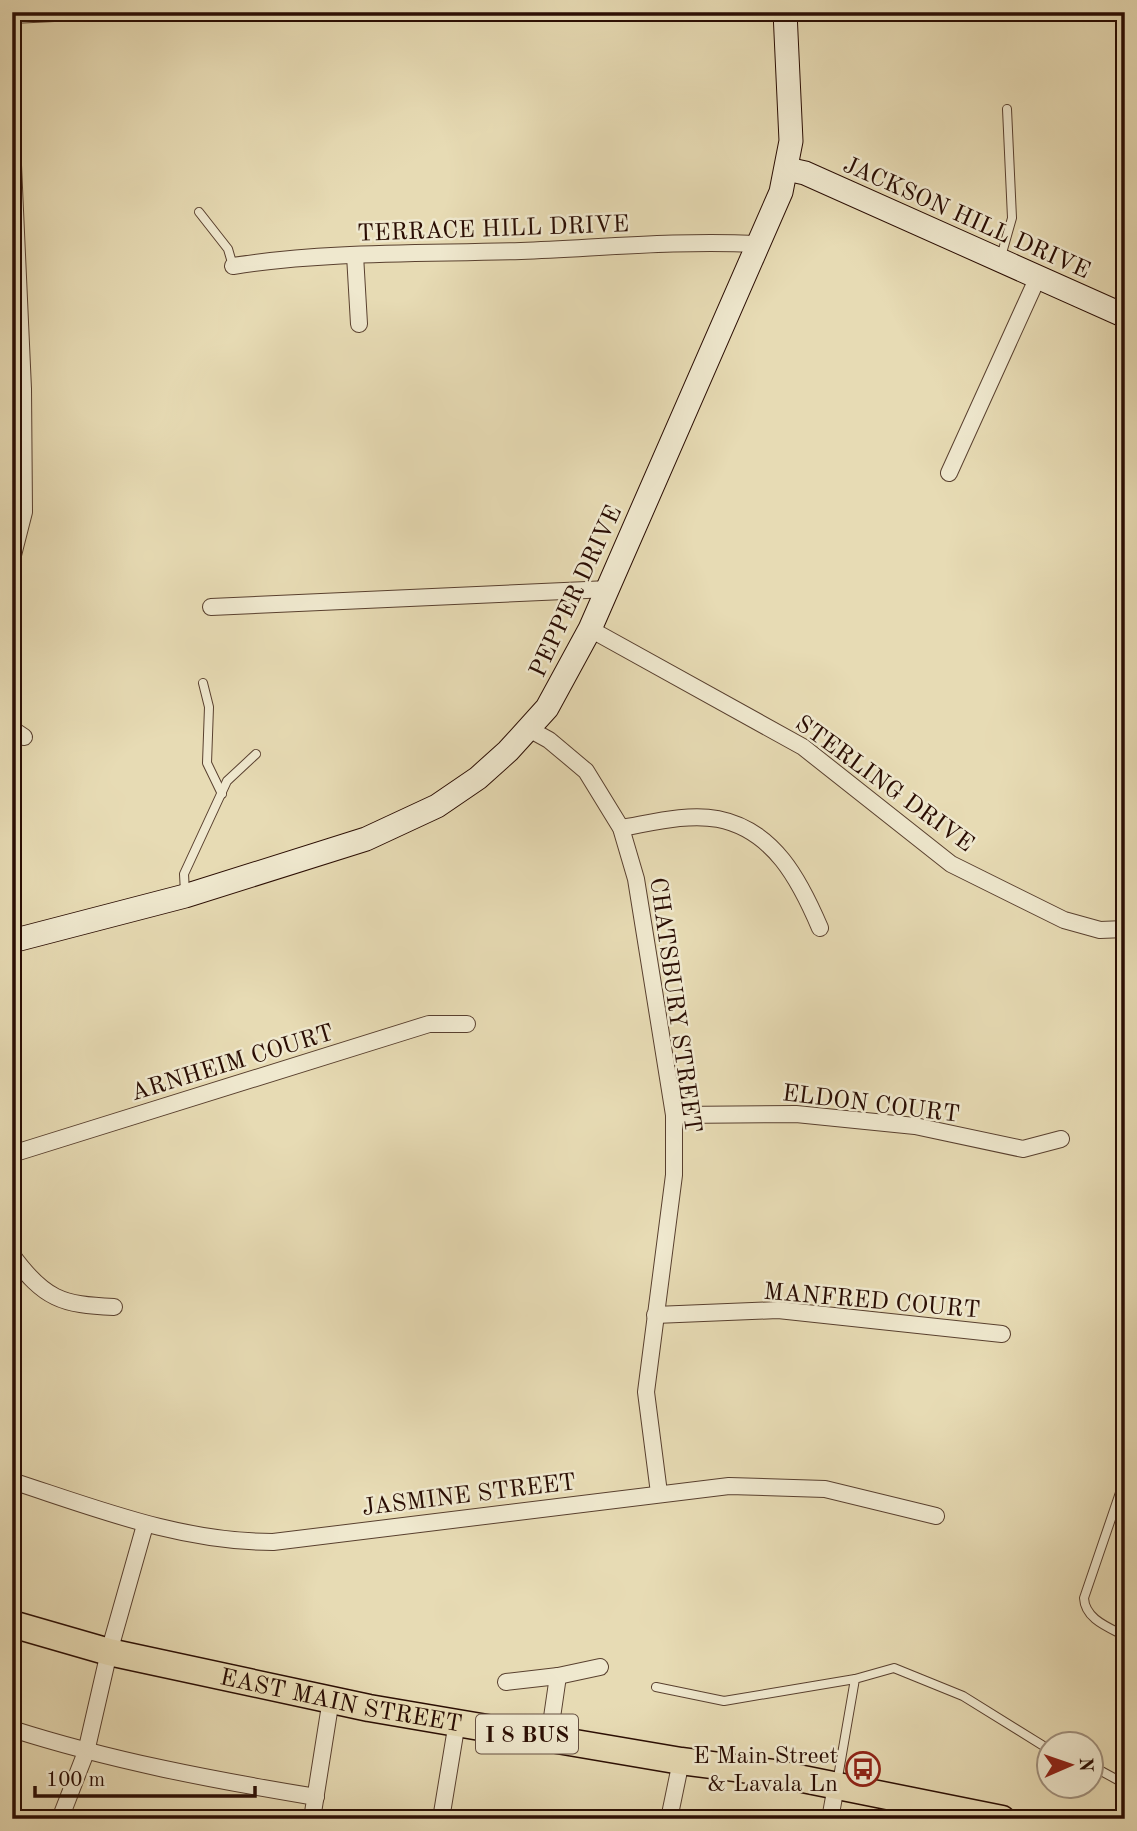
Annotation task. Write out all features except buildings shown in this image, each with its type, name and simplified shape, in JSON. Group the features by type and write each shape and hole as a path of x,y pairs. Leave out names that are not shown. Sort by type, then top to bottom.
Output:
{"main road":[{"name":"EAST MAIN STREET","path":"12,1624 109,1653 331,1699 549,1738 774,1773 1002,1819"}],"street":[{"path":"12,15 75,12"},
{"name":"PEPPER DRIVE","path":"12,941 185,896 366,839 419,816 478,778 529,729 563,683 609,589 756,244 781,192 787,169 791,128 785,12"},
{"path":"12,143 24,512 12,559"},
{"name":"JACKSON HILL DRIVE","path":"787,169 806,173 1125,317"},
{"name":"TERRACE HILL DRIVE","path":"233,267 295,256 597,248 705,241 756,244"},
{"path":"355,255 359,324"},
{"path":"949,473 1037,279"},
{"path":"211,607 609,589"},
{"name":"STERLING DRIVE","path":"590,629 803,747 951,864 1064,920 1100,930 1125,929"},
{"name":"CHATSBURY STREET","path":"529,729 549,740 586,771 621,828 636,879 674,1115 674,1175 646,1392 659,1493"},
{"path":"621,828 678,819 718,819 746,830 779,854 800,880 820,928"},
{"name":"ARNHEIM COURT","path":"12,1154 429,1024 467,1024"},
{"name":"ELDON COURT","path":"674,1115 796,1114 915,1126 1023,1149 1060,1139"},
{"path":"12,1255 27,1276 45,1292 73,1305 114,1307"},
{"name":"MANFRED COURT","path":"655,1315 778,1310 1002,1334"},
{"name":"JASMINE STREET","path":"12,1481 145,1525 228,1542 273,1542 729,1486 825,1489 936,1516"},
{"path":"60,1819 86,1752 109,1653 145,1525"},
{"path":"506,1682 558,1676 600,1667"},
{"path":"549,1738 558,1676"},
{"path":"312,1819 331,1699"},
{"path":"441,1819 457,1721"},
{"path":"12,1729 86,1752 201,1779 316,1797"},
{"path":"668,1819 681,1760"},
{"path":"830,1819 836,1786"}],"lane":[{"path":"999,262 1012,218 1007,109"},
{"path":"199,212 228,249 233,267"},
{"path":"203,683 209,708 207,763 222,794"},
{"path":"185,896 184,874 227,781 256,754"},
{"path":"1125,1478 1084,1598 1085,1608 1096,1620 1125,1636"},
{"path":"656,1687 724,1701 855,1679 894,1668 963,1696 1036,1742"},
{"path":"836,1786 855,1679"},
{"path":"1106,1774 1125,1784"}],"place":[{"name":"E Main Street & Lavala Ln","path":"863,1769"}]}
